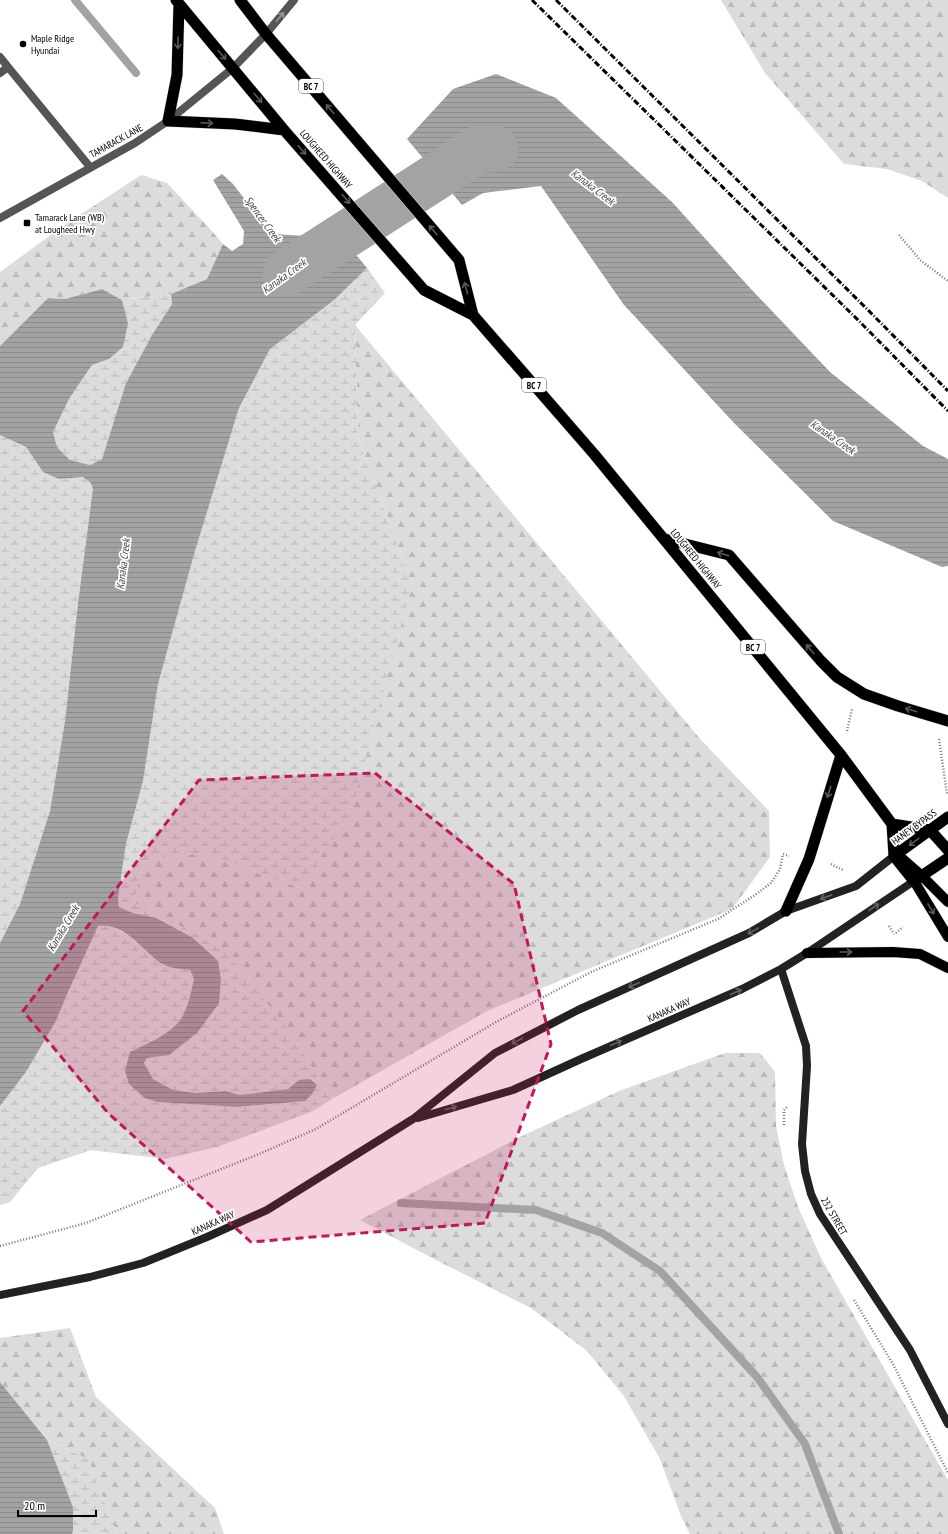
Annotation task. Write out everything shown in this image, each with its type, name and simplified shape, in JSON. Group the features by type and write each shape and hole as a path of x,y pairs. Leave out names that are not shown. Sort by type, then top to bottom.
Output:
{"highway":[{"name":"LOUGHEED HIGHWAY","path":"240,0 266,34 459,260 473,316"},
{"name":"LOUGHEED HIGHWAY","path":"178,2 284,130 424,290 473,316 589,448 841,755 892,824"},
{"path":"178,2 177,75 168,121 234,124 284,130"},
{"path":"665,539 729,555 837,677 864,694 948,721"},
{"path":"786,911 809,859 841,755"},
{"name":"HANEY BYPASS","path":"896,855 948,817"},
{"path":"948,850 930,830 892,824 896,855 918,878 948,858"}],"main road":[{"name":"KANAKA WAY","path":"0,1295 90,1277 143,1263 207,1237 267,1210 413,1119 495,1053 578,1010 749,933 786,911 856,886 896,855"},
{"name":"KANAKA WAY","path":"413,1119 513,1090 742,989 781,969 807,953 918,878"},
{"path":"918,878 948,902"},
{"path":"918,878 948,937"},
{"path":"807,953 893,952 920,954 948,968"},
{"name":"232 STREET","path":"781,969 806,1046 807,1066 802,1144 805,1171 811,1194 820,1214 910,1350 948,1424"}],"street":[{"name":"TAMARACK LANE","path":"0,218 135,143 168,121 233,68 266,34 294,0"},
{"path":"0,57 90,167"},
{"path":"0,73 8,67"}],"path":[{"path":"899,235 920,260 948,281"},
{"path":"837,677 853,709 841,755"},
{"path":"939,738 948,794"},
{"path":"0,1246 86,1223 259,1154 316,1129 496,1022 591,972 718,919 755,895 771,882 780,869 783,854 790,856"},
{"path":"832,864 843,870"},
{"path":"894,934 903,927"}],"highlighted area":[{"path":"375,773 514,884 551,1044 485,1223 251,1242 108,1113 23,1011 199,780"}],"green space":[{"path":"721,0 948,0 948,198 922,181 887,169 844,164 765,73"},
{"path":"141,175 167,183 223,244 207,279 171,294 122,300 102,289 65,299 48,298 0,346 0,272 63,226"},
{"path":"367,268 385,293 355,325 358,437 412,585 352,809 301,888 202,853 143,861 134,902 223,948 285,1025 332,1099 313,1111 217,1147 165,1159 91,1150 38,1168 10,1202 0,1205 0,1106 26,1072 56,1021 98,925 109,924 130,937 163,965 190,970 194,980 189,1000 180,1020 170,1030 157,1039 130,1052 158,1102 237,1107 276,1104 300,1080 288,1089 240,1095 226,1091 195,1093 173,1090 153,1079 144,1063 147,1058 169,1055 221,979 218,961 193,938 156,918 133,913 119,907 118,898 126,844 143,781 158,684 195,551 239,408 270,349"},
{"path":"171,294 172,304 152,335 126,383 102,459 90,465 70,460 57,447 53,432 69,399 92,365 109,359 128,323 122,300"},
{"path":"355,325 701,740 769,811 770,857 732,909 487,1011 332,1099 285,1025 134,902 143,861 202,853 301,888 412,585 358,437"},
{"path":"0,435 26,447 43,472 59,479 83,477 90,482 93,488 65,721 50,811 20,904 0,943"},
{"path":"725,1053 760,1053 775,1072 776,1126 784,1165 798,1207 821,1258 948,1480 948,1534 690,1534 681,1516 660,1459 624,1396 587,1351 531,1308 360,1220 522,1136 619,1091"},
{"path":"70,1328 96,1397 215,1508 224,1534 117,1534 88,1459 47,1440 0,1382 0,1338"},
{"path":"47,1440 88,1459 117,1534 72,1534 73,1507"}],"water":[{"path":"496,74 556,98 672,202 750,288 830,372 923,446 948,459 948,566 942,567 833,521 735,424 624,305 541,186 483,193 462,205 407,139 453,89"},
{"path":"222,174 233,184 267,228 275,234 305,236 327,220 367,268 334,300 270,349 239,408 195,551 158,684 143,781 126,844 118,898 119,907 133,913 156,918 193,938 218,961 221,979 219,1003 197,1033 169,1055 147,1058 144,1063 153,1079 173,1090 195,1093 226,1091 240,1095 288,1089 299,1080 310,1079 317,1085 312,1094 305,1101 237,1107 158,1102 145,1098 129,1084 125,1071 130,1052 157,1039 170,1030 180,1020 189,1000 194,979 190,970 162,964 133,939 117,928 98,926 56,1021 26,1072 0,1106 0,943 20,904 50,811 65,721 93,488 90,482 83,477 59,479 43,472 26,447 0,435 0,346 48,298 65,299 102,289 122,300 128,323 123,347 109,359 92,365 69,399 53,432 57,447 70,460 90,465 102,459 126,383 152,335 172,304 171,294 207,279 223,244 232,251 243,244 244,231 213,180"},
{"path":"0,1382 47,1440 73,1507 72,1534 0,1534"}],"waterway":[{"name":"Spencer Creek","path":"75,0 136,73"},
{"name":"Kanaka Creek","path":"286,273 479,149 495,149"},
{"path":"401,1203 536,1210 602,1233 660,1271 757,1377 805,1444 839,1534"}],"railway":[{"path":"532,0 859,321 948,411"},
{"path":"556,0 948,391"}],"place":[{"name":"Maple Ridge Hyundai","path":"23,44"},
{"name":"Tamarack Lane (WB) at Lougheed Hwy","path":"27,223"}]}
